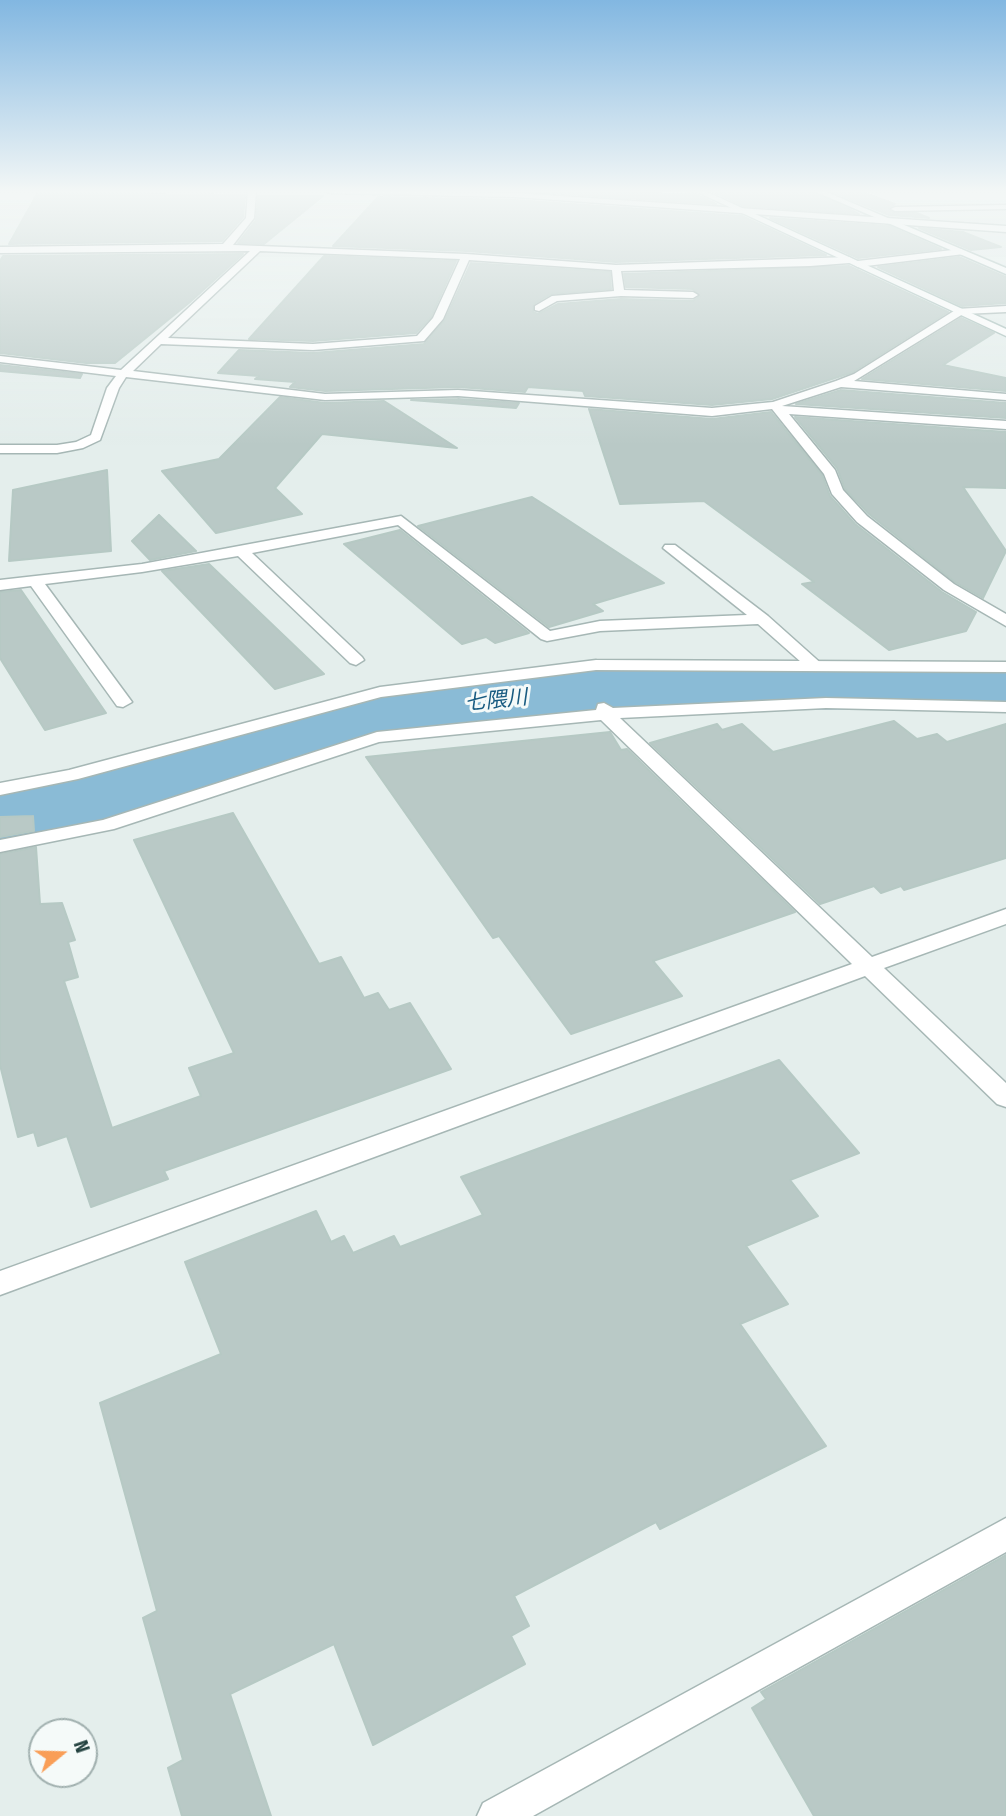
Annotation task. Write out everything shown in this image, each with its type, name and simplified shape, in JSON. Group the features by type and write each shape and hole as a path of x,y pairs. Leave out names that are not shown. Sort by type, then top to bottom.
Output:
{"street":[{"path":"0,449 57,449 79,445 96,437 113,388 122,375 229,276"},
{"path":"160,341 313,348 420,339 438,319 458,276"},
{"path":"618,276 621,293"},
{"path":"883,276 1006,333"},
{"path":"540,308 555,298 621,293 693,295"},
{"path":"777,408 858,376 961,312 1006,309"},
{"path":"0,359 325,397 458,393 712,412 777,408 1006,425"},
{"path":"841,383 1006,397"},
{"path":"777,408 830,473 837,491 862,519 949,587 1006,621"},
{"path":"0,585 142,568 401,520 547,636 600,626 762,619"},
{"path":"670,548 762,619 816,666"},
{"path":"241,551 356,660"},
{"path":"35,581 123,702"},
{"path":"0,789 71,775 380,692 597,672 816,666 1006,667"},
{"path":"0,846 107,825 377,737 604,710 826,703 1006,707"},
{"path":"604,710 1006,1098"},
{"path":"0,1283 1006,916"},
{"path":"496,1816 1006,1534"}],"building":[{"path":"0,276 219,276 115,363 86,363 0,353"},
{"path":"306,276 449,276 431,317 416,333 313,341 249,339"},
{"path":"465,276 610,276 611,289 551,294 534,304 533,312 538,314 558,304 621,299 693,301 700,296 693,289 626,287 624,276 870,276 948,312 853,372 772,399 712,405 585,396 583,391 528,387 525,392 458,387 325,391 290,387 295,382 218,373 239,350 313,353 424,344 445,320"},
{"path":"897,276 1006,277 1006,303 962,306"},
{"path":"961,318 994,333 943,365 1006,378 1006,391 862,379"},
{"path":"0,365 82,374 80,378 0,371"},
{"path":"841,390 1006,403 1006,418 796,404"},
{"path":"280,397 325,403 384,401 457,448 322,434 275,488 302,514 216,533 162,471 219,459"},
{"path":"458,399 519,403 516,408 411,400"},
{"path":"589,409 712,419 771,412 822,475 830,496 855,524 942,592 976,612 966,631 889,650 802,584 814,582 704,501 620,504"},
{"path":"795,417 1006,432 1006,488 963,487 1006,551 983,598 955,582 869,514 845,489 837,468"},
{"path":"107,470 111,551 9,561 13,490"},
{"path":"532,497 664,583 593,604 603,611 549,627 418,526"},
{"path":"159,515 196,551 150,560 132,541"},
{"path":"400,530 529,633 495,643 486,637 462,644 344,544"},
{"path":"209,564 324,674 275,689 162,571"},
{"path":"21,590 106,713 45,730 0,658 0,592"},
{"path":"894,721 917,739 937,734 947,742 1006,724 1006,858 904,890 901,886 881,893 874,886 820,904 650,743 717,724 722,730 742,724 773,752"},
{"path":"610,732 621,750 627,749 795,912 653,961 682,996 571,1034 499,936 493,938 366,757"},
{"path":"233,813 319,964 341,957 364,998 378,993 389,1010 410,1003 451,1069 164,1171 168,1179 91,1207 67,1136 38,1146 34,1132 18,1137 0,1065 0,854 36,847 40,904 62,903 75,940 68,942 78,977 64,981 112,1128 201,1096 189,1068 234,1053 134,840"},
{"path":"33,816 34,831 0,837 0,817"},
{"path":"779,1060 859,1153 790,1180 818,1216 746,1246 788,1304 740,1324 826,1446 660,1529 656,1522 514,1596 529,1626 511,1636 525,1664 373,1745 334,1644 230,1694 271,1816 182,1816 168,1768 183,1760 143,1618 157,1611 100,1403 221,1354 185,1262 316,1211 331,1242 344,1236 353,1253 394,1236 400,1247 483,1215 461,1177"},
{"path":"1006,1555 1006,1816 814,1816 752,1708 766,1699 761,1692"}],"waterway":[{"name":"七隈川","path":"0,818 142,784 358,720 457,704 645,686 1006,685"}]}
